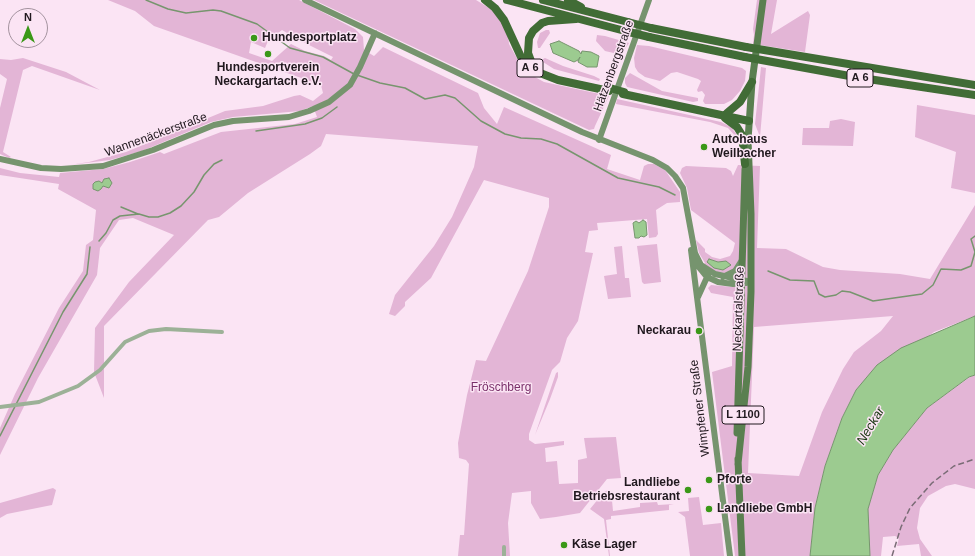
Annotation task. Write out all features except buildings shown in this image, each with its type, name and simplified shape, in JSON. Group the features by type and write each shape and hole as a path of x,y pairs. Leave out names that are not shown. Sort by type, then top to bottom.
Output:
{"highway":[{"name":"A 6","path":"484,0 502,16 521,57 535,71 549,78 610,90"},
{"name":"A 6","path":"507,0 649,37 745,57 855,77 975,95"},
{"name":"A 6","path":"543,0 651,28 746,47 975,85"},
{"path":"568,0 590,13"},
{"path":"576,19 548,21 537,26 529,38 528,53 531,61 540,70 558,77 623,93 749,118"},
{"path":"724,114 740,102 752,82"},
{"path":"724,114 740,131 743,138 745,164"}],"main road":[{"name":"Neckartalstraße","path":"738,464 748,367 751,282 751,214 747,155 752,82 763,0"},
{"name":"Neckartalstraße","path":"742,556 737,414 745,164 747,155"}],"street":[{"name":"Wimpfener Straße","path":"305,0 599,140 653,160 667,168 678,180 686,200 695,253 708,274 699,293 698,305"},
{"name":"Hätzenbergstraße","path":"599,140 649,0"},
{"name":"Wannenäckerstraße","path":"0,159 41,168 61,169 102,166 153,150 214,125 233,121 299,115 329,102 350,85 375,33"},
{"name":"Wimpfener Straße","path":"686,200 730,556"},
{"path":"723,277 735,271 743,256"},
{"path":"692,258 698,268 718,282 751,282"},
{"path":"708,274 742,282"},
{"path":"0,407 15,406 48,399 78,386 100,370 125,342 137,335 157,329 222,332"},
{"path":"504,547 504,556"}],"green space":[{"name":"Fröschberg","path":"108,0 299,0 355,29 363,37 364,50 374,56 383,47 478,93 484,108 497,124 504,107 611,155 607,169 640,180 644,166 648,164 654,164 665,170 680,192 680,202 667,203 656,210 658,234 656,237 649,238 647,219 597,223 598,230 589,231 585,252 593,253 578,321 567,338 560,362 552,370 529,434 529,440 535,444 564,441 564,445 545,448 546,462 557,461 559,484 578,483 578,460 587,458 584,438 616,437 621,478 607,479 580,513 556,517 540,519 531,503 531,491 512,493 508,523 510,556 458,556 460,535 464,535 469,464 466,460 459,458 458,443 467,395 476,360 486,361 528,271 549,207 549,198 484,180 431,278 405,302 405,306 395,316 389,314 395,295 434,246 452,217 474,167 478,146 326,134 321,146 248,193 219,217 208,220 104,326 104,398 94,372 95,328 129,282 174,235 133,218 119,220 100,248 97,275 38,378 0,455 0,428 15,394 59,308 83,271 86,245 93,240 96,210 58,189 59,184 0,175 0,168 20,173 59,177 60,173 103,169 160,152 164,154 221,132 295,124 317,117 313,106 300,111 233,117 211,122 142,151 110,160 69,165 89,162 126,152 225,111 263,106 300,95 313,101 323,93 321,85 154,26 135,11","holes":["282,30 333,57 331,60 324,56 305,51 291,44 272,61 249,53 251,42 265,48 268,41"]},
{"path":"314,0 476,0 494,11 502,21 508,35 509,44 524,71 544,82 609,96 594,129 589,130"},
{"path":"757,0 777,0 771,34 808,11 810,15 805,52 753,44 753,29"},
{"path":"549,30 550,33 540,48 538,48 537,42 540,33"},
{"path":"597,35 629,43 623,52 618,54 605,51 596,41"},
{"path":"637,45 649,46 742,68 746,71 745,81 740,91 732,100 724,104 705,104 703,101 705,95 702,91 698,92 697,90 701,81 698,79 677,72 671,73 660,81 645,77 638,72 635,67 634,58"},
{"path":"23,58 66,72 100,90 32,66 23,70 3,152 11,157 9,158 0,154 0,108 7,79 0,74 0,59 11,60"},
{"path":"545,58 600,79 599,81 554,69 543,62 543,59"},
{"path":"761,67 766,68 760,137 755,124"},
{"path":"630,73 662,91 698,98 698,101 693,102 627,87 625,78"},
{"path":"617,99 721,122 731,127 737,135 736,137 728,128 710,122 616,104"},
{"path":"917,105 975,115 975,193 951,188 956,152 915,137"},
{"path":"841,119 855,122 853,146 802,145 803,128 829,128 830,121"},
{"path":"738,165 760,166 757,248 786,249 823,267 840,270 900,274 930,279 975,205 975,316 934,332 856,390 842,418 825,466 815,508 810,556 735,556 712,372 732,366 733,297 711,293 708,288 711,285 733,287 734,277 715,272 704,264 705,263 699,253 696,240 705,249 705,252 712,257 720,259 730,256 735,243 691,210 687,188 680,173 682,168 686,166 726,168 731,171 733,176","holes":["893,316 881,331 854,352 843,369 822,412 799,476 748,473 754,327"]},
{"path":"657,244 661,282 644,284 642,282 637,246"},
{"path":"622,246 625,278 629,278 631,297 608,299 604,276 617,274 614,247"},
{"path":"558,372 558,377 550,399 535,435 556,373"},
{"path":"975,375 975,489 955,484 946,486 928,496 920,508 917,528 920,539 932,556 921,556 919,544 897,546 899,538 895,536 883,537 881,556 870,556 868,509 878,475 893,450 927,408"},
{"path":"53,488 56,490 52,505 7,514 0,518 0,503"},
{"path":"611,490 613,511 640,507 640,503 657,502 658,505 674,504 669,505 669,510 611,516 611,519 606,520 609,556 604,519 590,509 604,492"},
{"path":"699,497 703,525 721,523 724,556 690,556 685,517 678,512 689,511 688,498"}],"water":[{"path":"559,41 579,51 581,54 582,51 591,52 599,56 597,67 587,67 578,62 580,57 574,62 553,53 550,44"},
{"path":"109,178 112,183 109,188 103,186 98,191 93,189 93,184 95,182 99,181 102,183 104,179"},
{"path":"643,220 646,222 647,235 644,237 641,236 639,238 635,238 633,223 636,221 639,223"},
{"path":"709,259 718,262 726,261 731,265 723,270 714,268 707,262"},
{"name":"Neckar","path":"975,316 975,375 969,377 927,408 893,450 878,475 868,509 870,556 810,556 815,508 825,466 842,418 856,390 877,365 901,348"}],"waterway":[{"path":"146,0 168,9 186,13 213,10 221,11 257,24 290,48 323,57 354,74"},
{"path":"357,75 380,83 405,88 425,99 445,95 455,98 481,121 505,134 521,138 541,139 557,144 618,178 659,187 675,195"},
{"path":"256,131 305,124 322,118 337,107"},
{"path":"99,241 106,233 113,220 120,216 139,214 149,217 158,217 170,213 181,206 194,192 204,175 214,164 222,160"},
{"path":"121,207 138,214"},
{"path":"768,271 790,280 814,281 819,294 825,297 836,295 842,291 850,292 873,301 922,294 933,285 941,269 961,270 971,266 975,252 971,239 975,236"},
{"path":"0,436 63,312 87,274 90,247"}],"railway":[{"path":"892,556 901,527 910,508 932,483 954,466 975,459"}],"place":[{"name":"Hundesportplatz","path":"254,38"},
{"name":"Hundesportverein Neckargartach e.V.","path":"268,54"},
{"name":"Autohaus Weilbacher","path":"704,147"},
{"name":"Neckarau","path":"699,331"},
{"name":"Pforte","path":"709,480"},
{"name":"Landliebe Betriebsrestaurant","path":"688,490"},
{"name":"Landliebe GmbH","path":"709,509"},
{"name":"Käse Lager","path":"564,545"}]}
